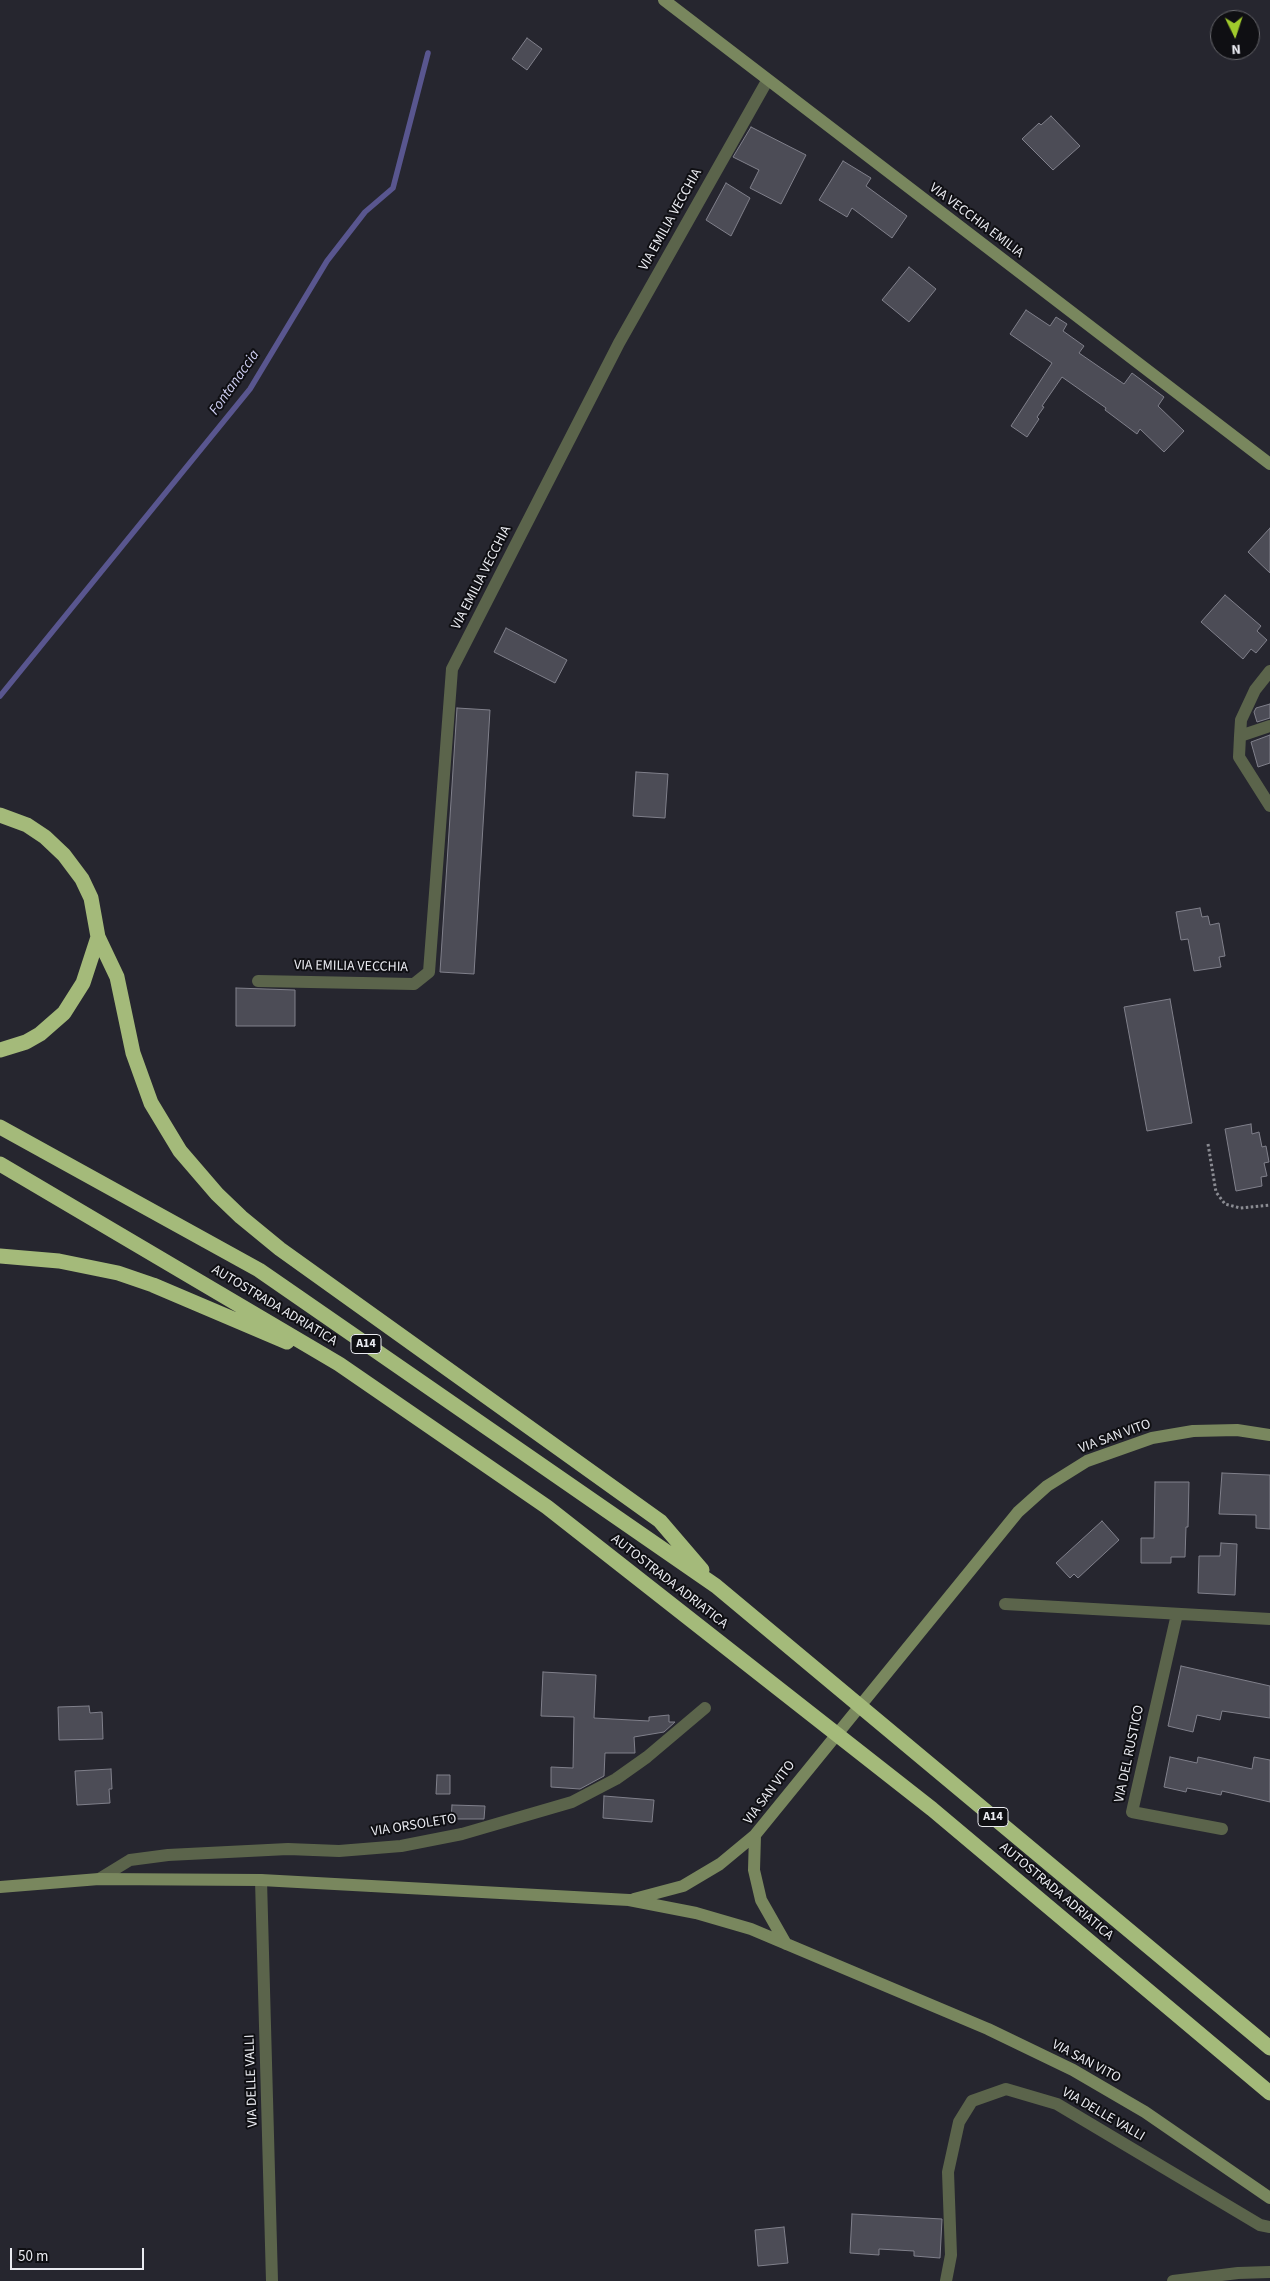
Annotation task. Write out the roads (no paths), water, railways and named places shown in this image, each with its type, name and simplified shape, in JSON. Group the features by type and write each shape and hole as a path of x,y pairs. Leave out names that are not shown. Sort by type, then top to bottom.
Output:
{"highway":[{"path":"0,815 28,825 64,855 82,879 91,898 98,937 117,977 133,1053 151,1103 180,1151 217,1194 241,1217 280,1249 660,1521 716,1586"},
{"path":"0,1050 26,1042 40,1034 64,1013 83,983 98,937"},
{"name":"AUTOSTRADA ADRIATICA","path":"0,1127 259,1270 716,1586 1270,2048"},
{"name":"AUTOSTRADA ADRIATICA","path":"0,1164 339,1364 555,1513 932,1809 1270,2094"},
{"path":"0,1256 59,1261 118,1273 153,1285 339,1364"}],"street":[{"name":"VIA VECCHIA EMILIA","path":"664,0 767,81 1270,464"},
{"name":"VIA EMILIA VECCHIA","path":"258,981 414,984 429,972 452,669 619,343 767,81"},
{"path":"1270,671 1254,690 1242,720 1239,757 1270,806"},
{"path":"1240,736 1270,726"},
{"name":"VIA SAN VITO","path":"1270,1434 1237,1430 1192,1431 1152,1438 1087,1461 1047,1486 1018,1512 800,1777 755,1835 754,1870 761,1900 786,1944 988,2029 1073,2070 1145,2112 1270,2198"},
{"path":"1005,1604 1270,1619"},
{"name":"VIA DEL RUSTICO","path":"1177,1614 1132,1812 1222,1829"},
{"name":"VIA ORSOLETO","path":"99,1879 130,1860 168,1855 288,1849 339,1851 401,1846 462,1834 572,1802 616,1779 647,1757 705,1708"},
{"name":"VIA ORSOLETO","path":"629,1900 683,1886 720,1864 755,1835"},
{"name":"VIA ORSOLETO","path":"0,1887 99,1879 261,1880 629,1900 696,1913 751,1929 786,1944"},
{"name":"VIA DELLE VALLI","path":"261,1880 272,2281"},
{"name":"VIA DELLE VALLI","path":"946,2281 951,2255 948,2172 958,2122 972,2101 1006,2089 1057,2104 1260,2225 1270,2226"},
{"path":"1173,2281 1238,2273 1270,2272"}],"waterway":[{"name":"Fontanaccia","path":"0,696 250,389 327,261 365,212 393,188 428,53"}]}
